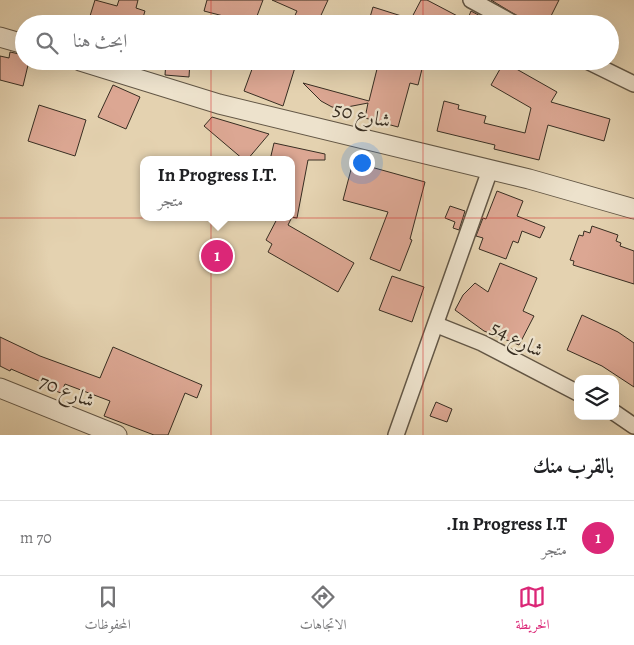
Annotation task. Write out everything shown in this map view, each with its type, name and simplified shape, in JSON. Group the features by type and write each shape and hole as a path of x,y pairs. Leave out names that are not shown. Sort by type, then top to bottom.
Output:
{"street":[{"path":"471,0 498,15"},
{"path":"0,37 15,41"},
{"name":"شارع 50","path":"109,70 219,104 490,170 634,209"},
{"path":"605,70 634,84"},
{"path":"396,435 437,325 490,170"},
{"name":"شارع 54","path":"437,325 482,343 574,391"},
{"name":"شارع 70","path":"0,388 117,435"},
{"path":"619,416 634,426"}],"building":[{"path":"95,0 117,6 119,0 138,0 136,8 145,11 144,15 90,15"},
{"path":"207,0 263,0 257,15 220,15 204,11"},
{"path":"272,0 328,0 321,15 295,15 297,11"},
{"path":"421,0 427,0 456,15 413,15"},
{"path":"491,0 559,0 552,15 516,15"},
{"path":"373,7 398,15 371,15"},
{"path":"471,11 478,15 469,15"},
{"path":"10,52 15,53 15,70 27,70 23,86 0,80 0,56 9,58"},
{"path":"165,70 189,70 189,77 165,75"},
{"path":"252,70 294,70 283,106 244,91"},
{"path":"377,70 422,70 418,85 410,83 398,127 365,118 368,103 342,108 332,107 321,101 303,83 369,101"},
{"path":"499,70 518,70 557,92 551,102 610,119 604,141 548,125 539,160 494,149 495,145 437,131 444,101 459,105 458,109 486,116 484,123 525,133 531,108 491,85"},
{"path":"113,85 140,97 126,129 98,117"},
{"path":"39,105 86,120 75,156 28,141"},
{"path":"212,117 269,134 250,156 239,156 204,126"},
{"path":"274,143 325,154 325,160 308,160 297,218 295,218 295,156 271,156"},
{"path":"353,162 425,182 410,239 412,240 400,271 370,259 388,212 343,200"},
{"path":"497,191 523,201 517,216 545,227 540,238 522,231 518,243 513,241 506,259 479,249 483,238 476,236 483,218 486,219"},
{"path":"450,206 465,211 459,230 453,228 455,222 445,218"},
{"path":"276,221 290,221 288,225 354,263 338,292 268,252 272,244 266,240"},
{"path":"592,226 618,235 616,241 621,243 620,246 634,251 634,284 573,265 574,261 570,260 579,235 583,236 584,231 590,233"},
{"path":"500,263 537,278 523,311 534,316 519,345 484,331 455,310 463,295 475,283 488,292"},
{"path":"392,276 424,287 412,322 379,310"},
{"path":"582,315 618,332 634,343 634,387 619,377 619,375 567,350"},
{"path":"0,337 40,356 100,378 113,347 202,385 197,398 185,393 168,435 154,435 104,416 110,401 65,384 61,393 45,387 46,384 0,366"},
{"path":"436,402 452,409 447,422 430,416"}],"place":[{"name":"In Progress I.T.","path":"217,256"}]}
